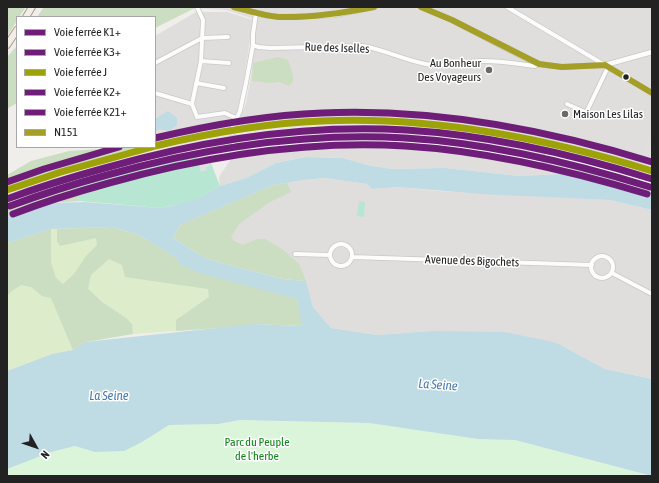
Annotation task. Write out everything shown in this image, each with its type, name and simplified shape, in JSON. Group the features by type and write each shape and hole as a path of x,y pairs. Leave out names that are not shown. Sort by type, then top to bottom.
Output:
{"main road":[{"path":"27,16 32,7"},
{"path":"7,45 16,32"}],"street":[{"path":"197,7 203,20 201,61 192,104 197,117 225,113 236,118"},
{"path":"234,7 279,17 334,15 374,7"},
{"path":"421,7 452,20 539,64 562,67 606,66 652,52"},
{"path":"507,7 652,94"},
{"path":"232,133 242,102 253,45 256,13"},
{"path":"156,62 202,38 228,37"},
{"name":"Rue des Iselles","path":"253,45 270,48 363,46 421,63 437,66 482,61 535,66 539,64"},
{"path":"201,61 229,63"},
{"path":"567,104 585,112 587,111 606,66"},
{"path":"196,83 224,88"},
{"path":"156,93 192,104"},
{"path":"234,144 261,147 355,141 390,141 459,147 537,160 543,160 546,156 555,157 630,177 652,185"},
{"path":"295,254 330,255 335,246 342,244 348,247 352,257"},
{"name":"Avenue des Bigochets","path":"330,255 333,262 339,266 346,265 352,257 592,265 598,258 604,257 608,258 612,263 612,273"},
{"path":"592,265 593,273 598,277 606,277 612,273 652,294"}],"shaded area":[{"path":"171,7 652,7 652,169 619,158 574,147 454,125 353,120 322,121 233,131 237,126 246,103 251,76 257,20 226,10"},
{"path":"196,12 227,12 253,20 243,86 237,112 230,130 156,146 156,35"},
{"path":"353,120 454,125 574,147 619,158 652,169 652,184 551,155 539,153 535,158 459,145 387,140 237,144 207,153 159,163 31,195 7,204 7,187 44,174 146,148 156,148 156,146 183,139 233,131 322,121"},
{"path":"337,140 433,143 459,145 537,157 539,153 551,155 652,184 652,193 612,181 562,174 519,176 445,168 392,169 367,165 343,158 306,157 276,163 246,178 220,186 219,177 237,150 237,144 283,144"},
{"path":"646,140 652,144 652,165 637,159"},
{"path":"207,154 210,166 206,167 207,170 201,172 197,157"},
{"path":"325,178 367,184 372,189 397,187 438,191 610,200 652,210 652,379 605,369 557,343 432,331 377,335 331,328 313,307 306,281 180,225 273,185"}],"green space":[{"path":"7,7 26,7 20,16 16,16 16,22 7,36"},
{"path":"44,7 197,7 156,28 156,16 38,16"},
{"path":"16,47 16,104 7,109 7,57"},
{"path":"278,57 288,60 293,75 293,82 289,86 280,82 270,83 252,81 253,63"},
{"path":"142,148 44,174 7,187 7,175 31,161 69,151"},
{"path":"207,153 220,186 194,202 160,208 80,201 70,185 159,163"},
{"path":"287,183 291,192 270,202 239,224 231,237 234,241 243,245 257,239 265,239 282,249 299,264 306,281 282,279 207,259 173,238 180,225 273,185"},
{"path":"70,185 80,201 50,203 7,217 7,204 31,195"},
{"path":"359,201 365,202 364,217 357,216"},
{"path":"112,227 297,299 254,324 245,326 133,334 85,342 73,350 52,354 7,371 7,243 51,229"},
{"path":"112,227 139,235 178,259 297,299 303,326 254,324 176,331 176,320 209,297 208,289 125,277 122,265 109,259 91,275 88,289 102,302 126,318 132,324 133,334 85,342 73,350 51,298 42,296 31,287 21,285 7,296 7,243 51,229 51,263 56,278 63,284 74,274 86,256 97,245 96,238 60,246 57,241 57,229"},
{"name":"Parc du Peuple de l'herbe","path":"240,420 369,423 478,439 515,440 651,476 7,476 7,469 12,466 51,452 75,446 95,452 142,442 169,425 218,424"}],"water":[{"path":"168,111 177,118 177,125 169,131 160,129 156,131 156,118"},
{"name":"La Seine","path":"306,157 343,158 367,165 392,169 445,168 519,176 562,174 612,181 652,193 652,210 610,200 481,194 397,187 372,189 367,184 325,178 273,185 180,225 173,238 207,259 282,279 306,281 313,307 331,328 377,335 432,331 505,332 557,343 605,369 652,379 652,476 515,440 478,439 369,423 240,420 218,424 169,425 142,442 124,451 95,452 75,446 51,452 7,469 7,371 52,354 73,350 85,342 254,324 302,326 297,299 199,273 179,264 178,259 139,235 112,227 51,229 7,243 7,217 50,203 85,202 160,208 172,206 198,199 220,186 246,178 276,163"}],"rail line":[{"name":"K21+","path":"156,138 259,118 301,114 364,112 406,114 489,123 571,140 652,162"},
{"name":"J","path":"156,146 259,126 301,122 364,120 406,122 447,126 530,139 612,159 652,171"},
{"name":"K1+","path":"7,199 80,175 179,149 254,136 329,129 406,130 469,136 561,154 652,179"},
{"name":"K3+","path":"10,206 95,178 180,157 254,144 329,137 405,138 467,144 559,162 650,187"},
{"name":"K2+","path":"13,214 48,201 145,173 256,152 330,145 405,146 467,152 528,163 588,177 647,194"},
{"name":"K21+","path":"7,182 44,169 116,148"},
{"name":"J","path":"7,190 61,172 148,148"}],"transit line":[{"name":"N151","path":"234,7 268,16 279,17 327,15 374,7"},
{"name":"N151","path":"421,7 452,20 539,64 562,67 605,65"},
{"name":"N151","path":"605,65 652,93"}],"place":[{"name":"Au Bonheur Des Voyageurs","path":"489,70"},
{"name":"Maison Les Lilas","path":"565,114"}]}
